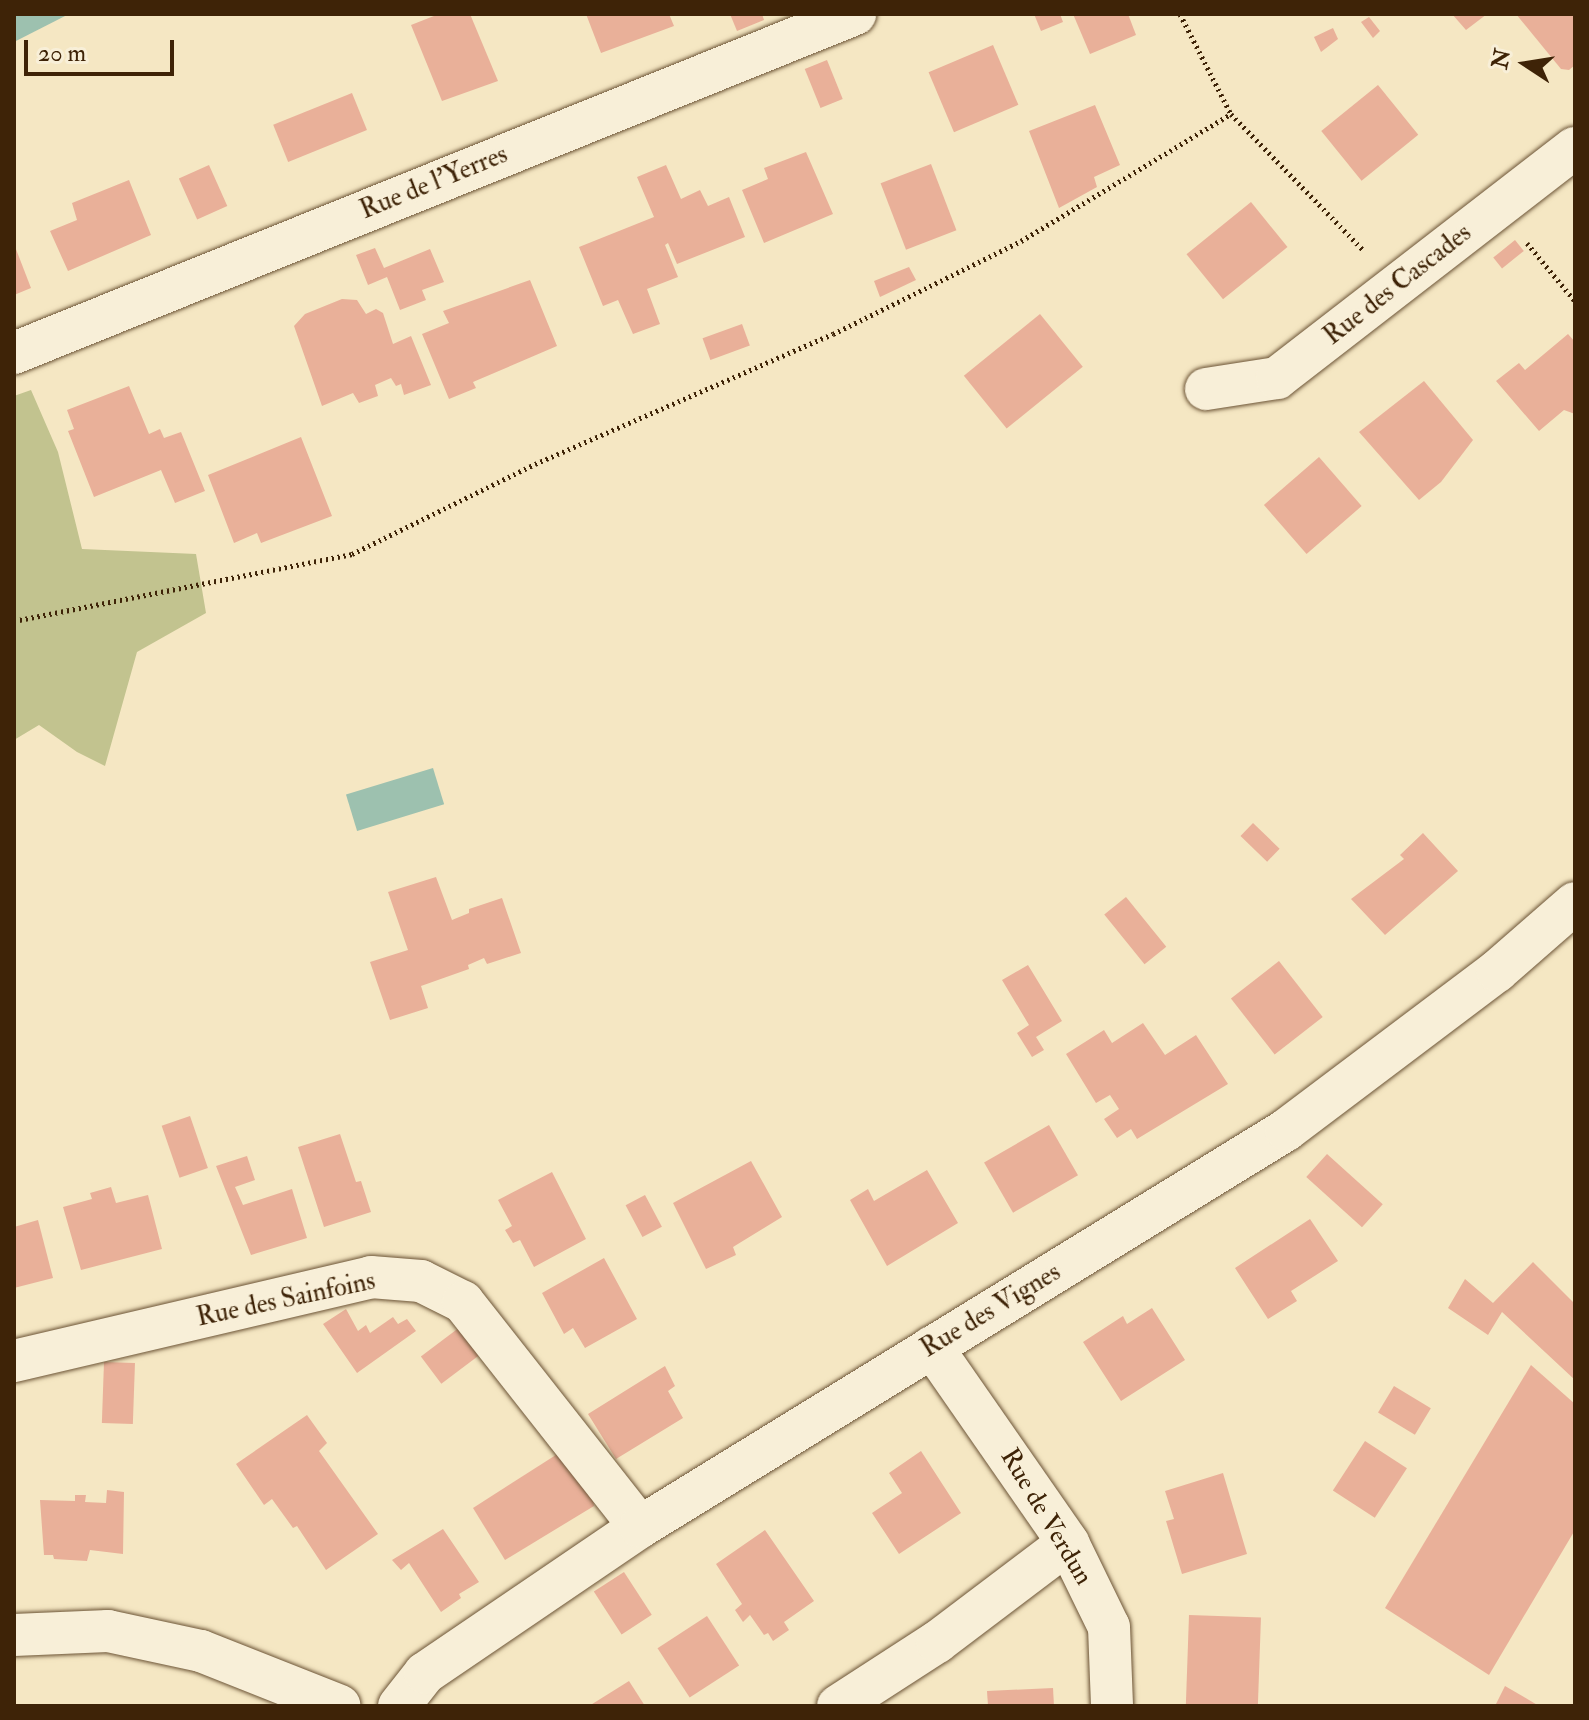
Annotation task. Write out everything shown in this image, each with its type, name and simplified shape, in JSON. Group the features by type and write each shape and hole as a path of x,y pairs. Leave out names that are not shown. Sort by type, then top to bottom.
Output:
{"street":[{"name":"Rue de l'Yerres","path":"14,353 855,14"},
{"name":"Rue des Cascades","path":"1206,389 1277,378 1575,148"},
{"name":"Rue des Vignes","path":"399,1706 425,1673 640,1527 1286,1130 1497,971 1575,903"},
{"name":"Rue des Sainfoins","path":"14,1361 371,1277 421,1281 463,1302 640,1527"},
{"name":"Rue de Verdun","path":"932,1347 1068,1543 1109,1627 1112,1706"},
{"path":"838,1706 937,1642 1068,1543"},
{"path":"14,1635 108,1631 139,1637 201,1651 340,1706"}],"path":[{"path":"1180,14 1231,114 1397,286"},
{"path":"14,621 352,554 535,464 833,334 1021,241 1231,114"},
{"path":"1537,254 1575,301"}],"green space":[{"path":"31,390 58,452 82,549 196,554 206,613 137,652 105,766 77,752 39,725 14,740 14,396"}],"shaded area":[{"path":"14,14 69,14 14,42"},
{"path":"433,768 444,804 357,831 346,795"}],"building":[{"path":"439,14 470,14 498,81 442,101 411,25"},
{"path":"586,14 669,14 674,26 601,53"},
{"path":"730,14 762,14 764,20 737,31"},
{"path":"1034,14 1060,14 1063,22 1041,31"},
{"path":"1073,14 1128,14 1136,35 1090,54"},
{"path":"1452,14 1487,14 1466,30"},
{"path":"1516,14 1575,14 1575,65 1569,70 1561,69"},
{"path":"1369,17 1380,31 1373,38 1361,22"},
{"path":"1333,28 1338,39 1321,52 1314,37"},
{"path":"993,45 1018,105 954,132 929,72"},
{"path":"827,60 843,99 820,108 805,69"},
{"path":"1378,85 1418,135 1362,181 1321,131"},
{"path":"352,93 367,130 288,162 273,125"},
{"path":"1095,105 1120,165 1094,177 1097,187 1059,208 1029,131"},
{"path":"806,152 833,214 764,243 742,190 768,179 764,168"},
{"path":"931,164 956,230 906,250 881,183"},
{"path":"209,165 227,206 197,220 179,178"},
{"path":"666,165 681,199 700,190 708,206 729,197 745,237 677,264 668,243 665,245 678,277 647,289 660,324 633,334 618,300 603,306 579,247 654,217 637,177"},
{"path":"129,180 151,235 68,271 50,231 77,220 72,203"},
{"path":"1251,202 1288,247 1223,299 1186,254"},
{"path":"1515,240 1524,251 1502,269 1493,258"},
{"path":"14,244 31,288 14,295"},
{"path":"375,248 384,268 430,249 444,282 422,290 426,300 400,310 387,277 368,285 356,255"},
{"path":"909,267 916,280 880,297 874,281"},
{"path":"530,280 557,346 473,382 476,388 449,399 422,334 449,323 443,311"},
{"path":"342,299 357,300 366,314 376,309 383,313 393,344 411,336 431,385 404,395 401,384 396,386 391,378 375,385 378,396 359,403 353,393 322,406 294,326 305,314"},
{"path":"1040,314 1083,367 1007,429 964,376"},
{"path":"742,324 750,346 710,360 703,338"},
{"path":"1568,334 1575,342 1575,414 1564,410 1539,431 1496,381 1519,363 1525,370"},
{"path":"1424,381 1473,440 1441,482 1419,500 1359,432"},
{"path":"129,386 149,434 160,429 164,438 181,432 205,491 175,503 161,470 94,497 68,431 74,429 67,410"},
{"path":"301,437 332,516 261,543 257,533 234,543 208,475"},
{"path":"1319,457 1362,506 1307,554 1264,505"},
{"path":"1253,823 1280,849 1267,862 1240,836"},
{"path":"1423,833 1458,871 1385,935 1351,899 1404,859 1400,855"},
{"path":"436,877 452,920 469,913 469,909 502,898 521,953 487,964 484,958 468,965 469,969 421,986 428,1008 390,1020 370,962 408,950 388,892"},
{"path":"1126,897 1166,947 1145,964 1104,915"},
{"path":"1279,961 1323,1017 1275,1055 1231,999"},
{"path":"1028,965 1062,1021 1036,1037 1044,1050 1032,1057 1017,1033 1029,1025 1002,980"},
{"path":"1143,1023 1165,1055 1196,1035 1228,1084 1137,1139 1131,1129 1117,1138 1104,1119 1119,1109 1110,1095 1096,1103 1066,1054 1104,1030 1112,1043"},
{"path":"190,1116 208,1168 180,1178 162,1126"},
{"path":"1049,1125 1078,1175 1013,1213 984,1162"},
{"path":"340,1134 356,1182 361,1181 371,1212 324,1227 298,1147"},
{"path":"1327,1154 1383,1204 1362,1227 1306,1177"},
{"path":"247,1156 255,1180 235,1187 243,1205 292,1189 307,1238 251,1255 216,1166"},
{"path":"751,1161 782,1217 733,1247 736,1255 706,1269 673,1203"},
{"path":"927,1170 958,1223 887,1266 850,1200 868,1189 874,1201"},
{"path":"552,1172 586,1239 534,1267 520,1240 513,1243 505,1230 512,1226 498,1200"},
{"path":"111,1187 116,1203 148,1195 162,1249 81,1270 63,1207 92,1199 90,1193"},
{"path":"645,1195 662,1227 642,1237 626,1205"},
{"path":"1310,1219 1338,1261 1291,1291 1297,1301 1268,1319 1235,1268"},
{"path":"38,1220 53,1278 14,1288 14,1227"},
{"path":"604,1258 637,1319 585,1348 573,1328 564,1334 542,1293"},
{"path":"1533,1262 1575,1304 1575,1380 1502,1312 1488,1335 1448,1308 1465,1279 1493,1303"},
{"path":"1152,1308 1185,1360 1121,1401 1083,1342 1123,1316 1127,1324"},
{"path":"346,1309 358,1331 366,1325 370,1333 393,1317 398,1324 407,1319 416,1331 357,1373 323,1324"},
{"path":"464,1324 484,1351 441,1384 421,1356"},
{"path":"104,1362 135,1363 133,1424 102,1423"},
{"path":"1531,1365 1575,1404 1575,1530 1489,1675 1385,1608"},
{"path":"665,1366 675,1386 668,1391 683,1418 616,1459 588,1414"},
{"path":"1394,1386 1431,1408 1415,1435 1378,1413"},
{"path":"307,1415 327,1443 319,1451 378,1534 326,1570 297,1526 293,1528 272,1499 264,1505 236,1464"},
{"path":"1365,1441 1407,1468 1375,1518 1333,1490"},
{"path":"921,1451 961,1513 899,1554 872,1513 902,1493 889,1473"},
{"path":"559,1453 593,1498 594,1506 505,1560 473,1508"},
{"path":"1223,1473 1247,1554 1182,1574 1166,1521 1174,1519 1165,1491"},
{"path":"107,1490 124,1492 123,1554 90,1550 87,1561 54,1559 53,1555 44,1555 40,1500 75,1501 75,1495 86,1495 85,1502 106,1503"},
{"path":"443,1529 479,1582 459,1594 461,1598 441,1612 409,1563 401,1570 392,1560"},
{"path":"765,1530 814,1601 784,1622 789,1630 773,1641 768,1633 764,1635 750,1615 743,1622 735,1610 742,1604 716,1564"},
{"path":"624,1572 652,1615 622,1634 594,1592"},
{"path":"1189,1615 1261,1618 1258,1706 1186,1706"},
{"path":"707,1616 739,1665 690,1698 658,1648"},
{"path":"629,1681 645,1706 589,1706"},
{"path":"1505,1686 1524,1697 1539,1706 1495,1706"},
{"path":"1053,1688 1054,1706 988,1706 987,1691"}]}
